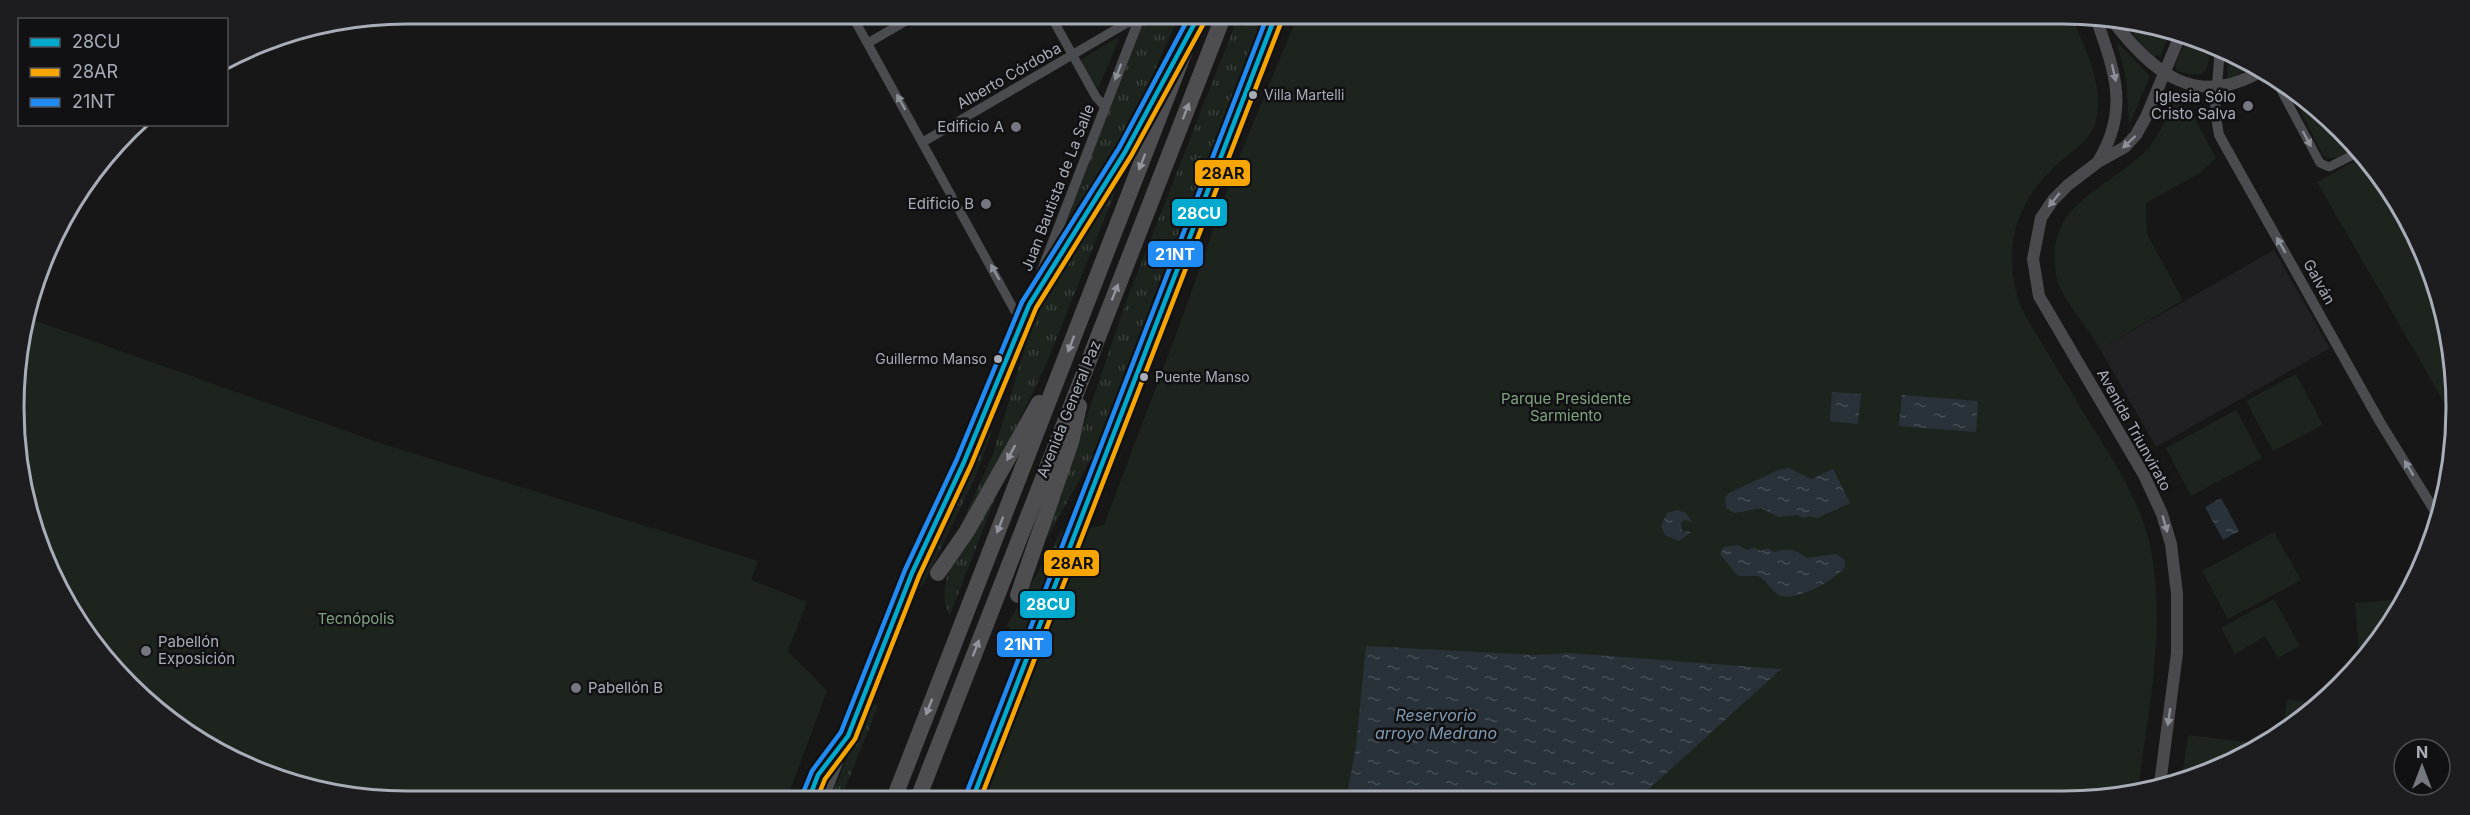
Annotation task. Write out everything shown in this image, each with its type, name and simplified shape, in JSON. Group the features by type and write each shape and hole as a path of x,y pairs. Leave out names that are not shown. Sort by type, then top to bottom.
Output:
{"highway":[{"path":"1029,305 1125,152 1195,24"},
{"name":"Avenida General Paz","path":"897,791 1196,24"},
{"name":"Avenida General Paz","path":"921,791 1220,24"},
{"path":"1018,595 1071,442 1086,366"},
{"path":"938,573 967,531 1022,431 1062,367"}],"main road":[{"name":"Avenida Triunvirato","path":"2098,162 2116,123 2117,93 2115,74 2099,26"},
{"path":"2118,28 2139,54 2163,73 2183,82 2216,87 2238,84 2254,75"},
{"name":"Avenida Triunvirato","path":"2161,778 2177,653 2177,594 2171,544 2154,493 2048,313 2034,277 2035,237 2041,218 2053,200 2098,162 2125,147 2136,135 2146,117 2177,41"}],"street":[{"path":"857,24 1022,324"},
{"path":"868,43 901,24"},
{"path":"1055,24 1096,97 1105,107"},
{"name":"Alberto Córdoba","path":"923,142 1125,24"},
{"name":"Juan Bautista de La Salle","path":"827,791 912,573 964,462 1022,324 1138,24"},
{"path":"975,791 1272,24"},
{"name":"Galván","path":"2219,58 2216,124 2230,156 2380,422 2433,508"},
{"path":"2283,94 2320,163 2329,167 2352,156"}],"shaded area":[{"path":"2274,250 2330,348 2156,447 2100,349"}],"green space":[{"path":"1141,24 1175,24 1122,145 1055,252"},
{"path":"1235,24 1266,24 1110,424 1048,537 1046,536 1126,302"},
{"name":"Parque Presidente Sarmiento","path":"1294,24 2074,24 2096,82 2098,110 2095,124 2085,140 2045,177 2032,193 2022,211 2016,229 2012,248 2012,268 2022,310 2109,453 2134,500 2147,533 2155,580 2157,610 2154,671 2139,784 2113,788 2062,791 983,791 1085,529 1104,525 1184,313 1237,162"},
{"path":"2129,30 2168,39 2161,55 2153,57"},
{"path":"1116,38 1119,39 1098,89 1082,65 1082,59"},
{"path":"2116,41 2150,76 2129,125 2126,77"},
{"path":"2185,44 2209,53 2207,68 2200,74 2177,71 2175,65"},
{"path":"2228,62 2245,70 2232,78 2227,77"},
{"path":"2174,102 2192,109 2216,158 2200,173 2146,203 2147,234 2183,300 2100,349 2058,283 2055,259 2058,236 2065,220 2076,206 2137,159 2150,146"},
{"path":"2296,103 2334,136 2349,153 2336,158 2323,155"},
{"path":"2356,161 2395,216 2417,261 2433,308 2443,357 2446,405 2317,182"},
{"path":"1126,165 1045,367 1005,450 959,529 993,454 1040,298"},
{"name":"Tecnópolis","path":"34,320 380,443 758,561 751,580 807,602 788,651 827,691 790,791 382,790 333,784 284,771 261,762 216,740 174,712 155,696 136,679 103,641 75,599 44,531 27,458 25,382"},
{"path":"2296,374 2323,425 2273,451 2246,401"},
{"path":"2236,410 2262,458 2191,496 2166,448"},
{"path":"985,428 992,431 975,478 924,583 911,598 871,703 878,706 844,791 834,791 919,570"},
{"path":"998,491 950,615 945,601 945,585 950,568 969,534"},
{"path":"1077,505 1080,506 969,791 965,791 1026,634 1006,627"},
{"path":"2274,532 2301,580 2228,619 2202,571"},
{"path":"2274,599 2300,646 2278,658 2265,636 2235,654 2221,628"},
{"path":"2394,600 2359,651 2355,603"},
{"path":"2287,699 2308,702 2296,712 2284,720"},
{"path":"2188,735 2249,742 2209,762 2183,772"}],"water":[{"path":"1832,392 1861,394 1858,424 1830,421"},
{"path":"1902,395 1978,401 1976,432 1899,426"},
{"path":"1789,468 1811,479 1833,469 1850,503 1817,518 1809,516 1804,518 1798,515 1778,517 1761,508 1735,513 1726,508 1725,498 1729,493 1778,470"},
{"path":"2221,498 2239,531 2223,540 2205,507"},
{"path":"1677,510 1686,513 1692,522 1685,520 1681,523 1682,531 1691,532 1679,541 1665,535 1661,526 1667,513"},
{"path":"1738,545 1747,550 1754,547 1761,551 1768,548 1774,552 1792,550 1807,558 1836,554 1845,560 1845,567 1833,578 1814,589 1786,597 1776,593 1758,576 1738,576 1720,554 1724,547"},
{"name":"Reservorio arroyo Medrano","path":"1366,646 1534,655 1569,653 1781,669 1647,791 1348,791 1356,747"}],"transit line":[{"name":"21NT","path":"804,791 812,771 841,732 905,570 957,459 1022,302 1119,148 1185,24"},
{"name":"28CU","path":"812,791 818,775 848,736 912,573 964,462 1029,305 1125,152 1194,24"},
{"name":"28AR","path":"820,791 825,779 855,739 919,576 971,465 1036,308 1131,156 1203,24"},
{"name":"21NT","path":"967,791 1264,24"},
{"name":"28CU","path":"975,791 1272,24"},
{"name":"28AR","path":"983,791 1280,24"}],"place":[{"name":"Villa Martelli","path":"1253,95"},
{"name":"Iglesia Sólo Cristo Salva","path":"2248,106"},
{"name":"Edificio A","path":"1016,127"},
{"name":"Edificio B","path":"986,204"},
{"name":"Guillermo Manso","path":"998,359"},
{"name":"Puente Manso","path":"1144,377"},
{"name":"Pabellón Exposición","path":"146,651"},
{"name":"Pabellón B","path":"576,688"}]}
